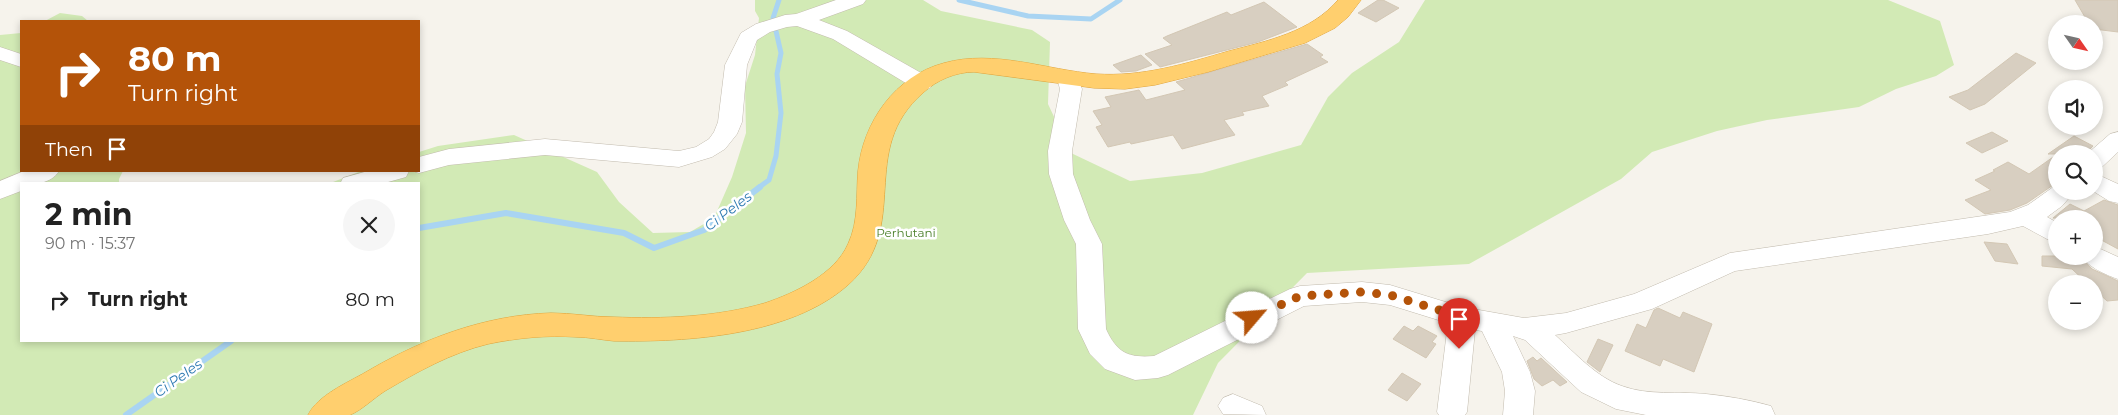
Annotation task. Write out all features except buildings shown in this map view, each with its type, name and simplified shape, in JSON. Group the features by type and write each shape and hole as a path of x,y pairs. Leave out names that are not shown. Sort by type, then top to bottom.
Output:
{"highway":[{"path":"324,415 398,366 429,352 493,332 517,327 572,325 614,329 698,327 743,319 804,300 831,284 852,262 864,242 869,218 873,158 878,138 896,104 907,93 937,74 956,67 984,65 1068,78 1112,82 1129,81 1199,68 1310,32 1338,14 1350,0"}],"street":[{"path":"420,166 449,158 545,146 679,159 704,152 717,144 725,134 730,122 736,65 748,37 763,28 792,21 856,0"},
{"path":"792,21 840,35 922,83"},
{"path":"0,53 20,61"},
{"path":"1068,78 1071,89 1060,151 1061,174 1077,220 1089,244 1092,329 1100,346 1114,361 1135,369 1158,367 1300,296 1362,292 1390,295 1462,317 1494,324 1524,328 1548,326 1579,320 1642,302 1730,262 1988,225 2028,217 2052,200"},
{"path":"2103,153 2118,139"},
{"path":"21,182 45,172"},
{"path":"54,182 64,172"},
{"path":"359,182 394,172"},
{"path":"0,191 20,182"},
{"path":"2103,186 2118,195"},
{"path":"2028,217 2048,228"},
{"path":"2103,260 2118,269"},
{"path":"1452,412 1462,317"},
{"path":"1494,324 1516,372 1520,391 1518,415"},
{"path":"1524,328 1535,333 1591,384 1616,397 1650,404 1706,406 1760,415"}],"green space":[{"name":"Perhutani","path":"755,0 923,0 941,11 1032,30 1050,42 1048,104 1071,153 1130,181 1202,173 1301,145 1328,97 1352,73 1399,42 1425,0 1888,0 1940,21 1954,65 1936,76 1896,89 1859,107 1767,120 1717,131 1652,152 1621,179 1469,264 1307,273 1218,363 1193,415 0,415 0,35 20,33 20,172 122,172 119,182 20,182 20,342 420,342 420,182 333,182 358,172 420,172 420,152 438,146 514,135 597,172 619,202 653,233 690,232 714,218 732,177 746,133 745,86 755,55 759,18 755,11"},
{"path":"60,13 82,16 87,20 47,20"}],"waterway":[{"name":"Ci Peles","path":"758,188 769,180 776,156 781,113 777,74 781,53 773,18 779,0"},
{"name":"Ci Peles","path":"959,0 1028,16 1091,19 1120,0"},
{"name":"Ci Peles","path":"420,228 506,213 624,233 654,248 704,230 760,187"},
{"name":"Ci Peles","path":"126,415 230,342"}],"route":[{"path":"1252,318 1300,296 1362,292 1390,295 1462,317 1459,349"}]}
